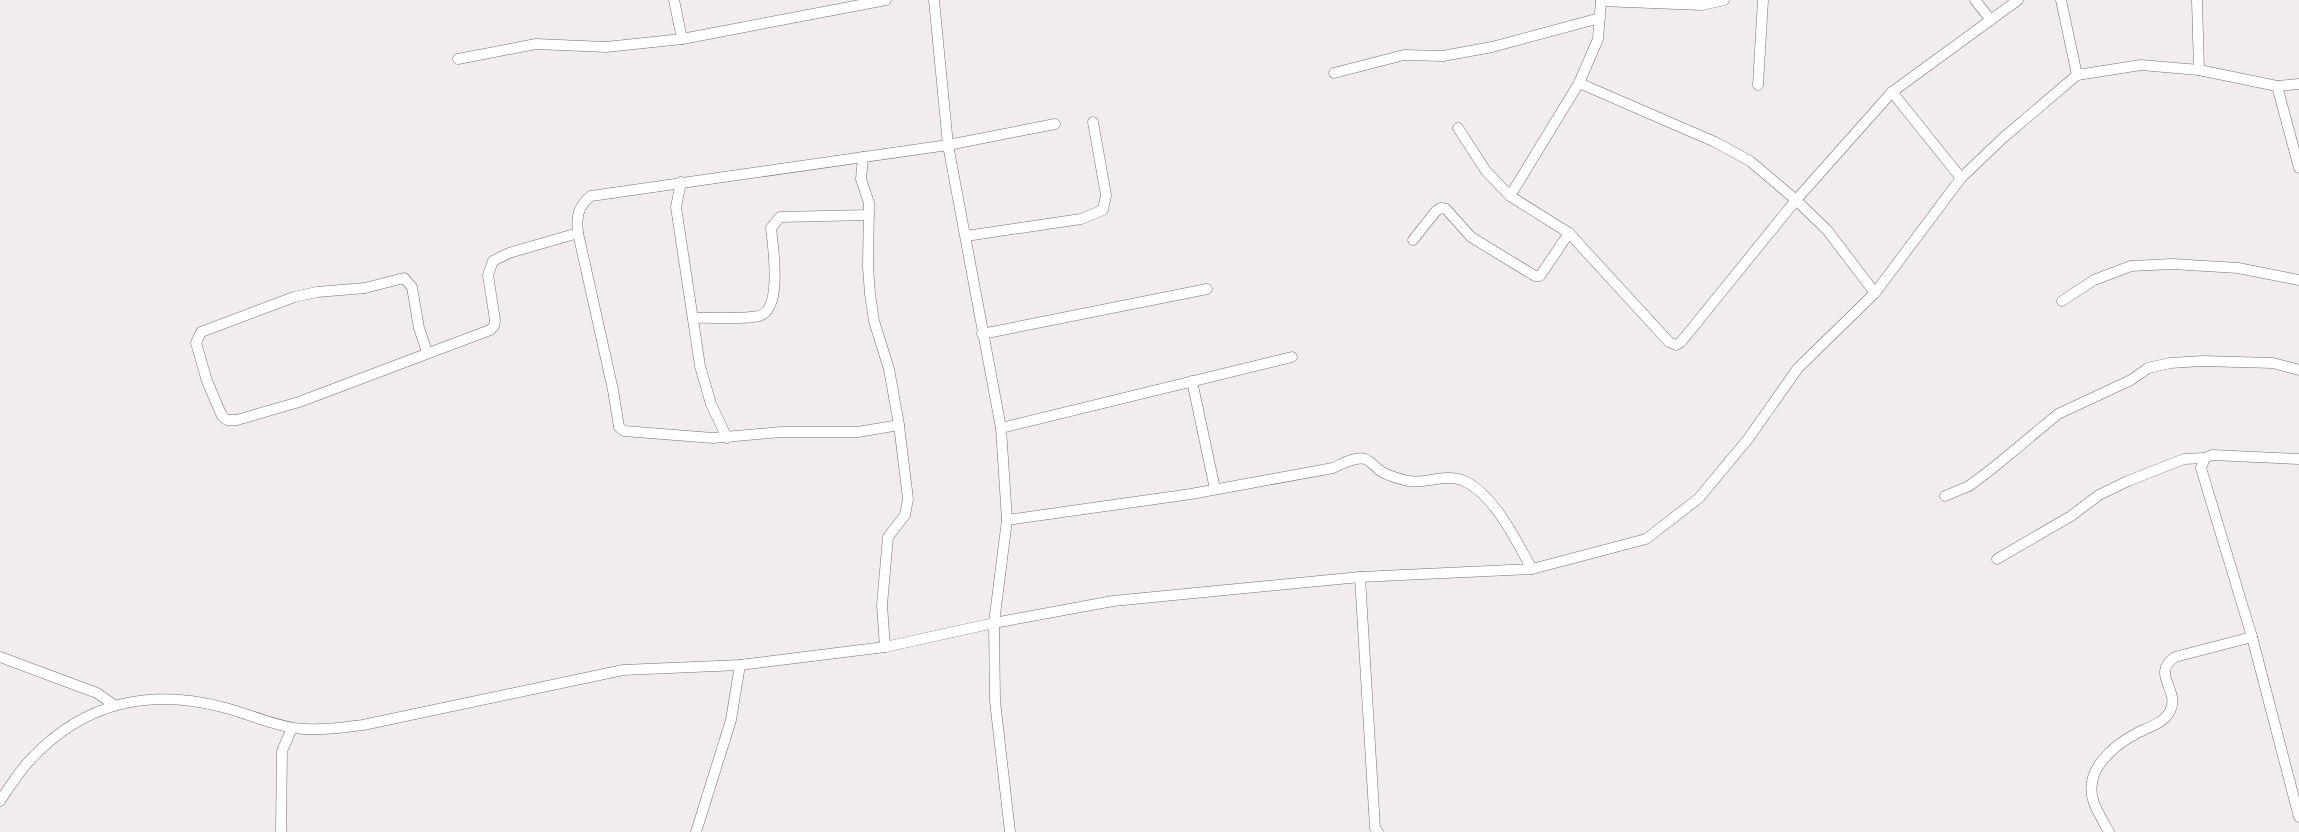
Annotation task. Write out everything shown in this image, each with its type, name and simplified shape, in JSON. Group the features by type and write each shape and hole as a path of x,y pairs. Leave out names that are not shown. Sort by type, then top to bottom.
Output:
{"street":[{"path":"674,0 682,39"},
{"path":"458,59 536,44 606,47 682,39 886,0"},
{"path":"934,0 948,145 1001,428 1007,520 994,623 995,701 1010,832"},
{"path":"1510,197 1580,83 1598,39 1601,1 1724,0"},
{"path":"1758,85 1763,0"},
{"path":"1975,0 1991,20"},
{"path":"1458,128 1486,171 1510,197 1569,233 1669,342 1676,345 1796,200 1892,92 2018,0"},
{"path":"2061,0 2077,75"},
{"path":"2197,0 2199,70"},
{"path":"1334,73 1404,55 1443,56 1492,47 1600,18"},
{"path":"0,800 46,743 79,719 114,705 146,699 184,699 220,706 292,728 329,729 363,725 623,670 740,665 885,647 1113,601 1360,577 1532,569 1646,539 1699,498 1748,439 1798,368 1875,293 1961,178 2077,75 2141,65 2199,70 2277,86 2299,84"},
{"path":"1580,83 1715,142 1750,161 1827,230 1875,293"},
{"path":"2277,86 2299,168"},
{"path":"1892,92 1961,178"},
{"path":"966,236 1080,219 1103,210 1106,195 1093,122"},
{"path":"899,425 858,432 781,432 727,438 691,438 624,430 619,427 578,233 577,221 583,202 591,196 948,145 1055,124"},
{"path":"863,157 861,179 869,203 870,294 874,321 889,369 908,499 905,514 888,537 882,605 885,647"},
{"path":"681,182 676,207 700,366 711,404 727,438"},
{"path":"1413,240 1436,211 1446,209 1471,237 1535,276 1540,276 1569,233"},
{"path":"693,318 759,316 769,309 773,301 774,280 772,228 780,217 869,215"},
{"path":"428,352 419,328 412,287 404,278 365,288 294,297 201,332 196,343 207,381 222,416 237,420 299,402 490,330 495,320 488,275 493,261 509,253 578,233"},
{"path":"2062,301 2094,281 2132,266 2172,264 2238,268 2299,280"},
{"path":"982,334 1208,289"},
{"path":"1001,428 1292,357"},
{"path":"1945,496 1969,485 1993,468 2057,414 2132,380 2148,368 2170,363 2202,361 2273,363 2299,370"},
{"path":"1192,382 1215,489"},
{"path":"1997,559 2071,516 2099,495 2185,459 2213,455 2299,459"},
{"path":"2205,458 2201,468 2252,637 2299,817"},
{"path":"1007,520 1215,489 1334,468 1354,459 1365,459 1384,473 1410,481 1439,478 1462,480 1491,503 1532,569"},
{"path":"1360,577 1375,828 1378,832"},
{"path":"2109,832 2094,802 2092,776 2117,743 2161,721 2169,714 2172,707 2164,669 2167,662 2175,657 2252,637"},
{"path":"0,657 97,693 114,705"},
{"path":"696,832 731,720 740,665"},
{"path":"281,832 282,751 292,728"}]}
